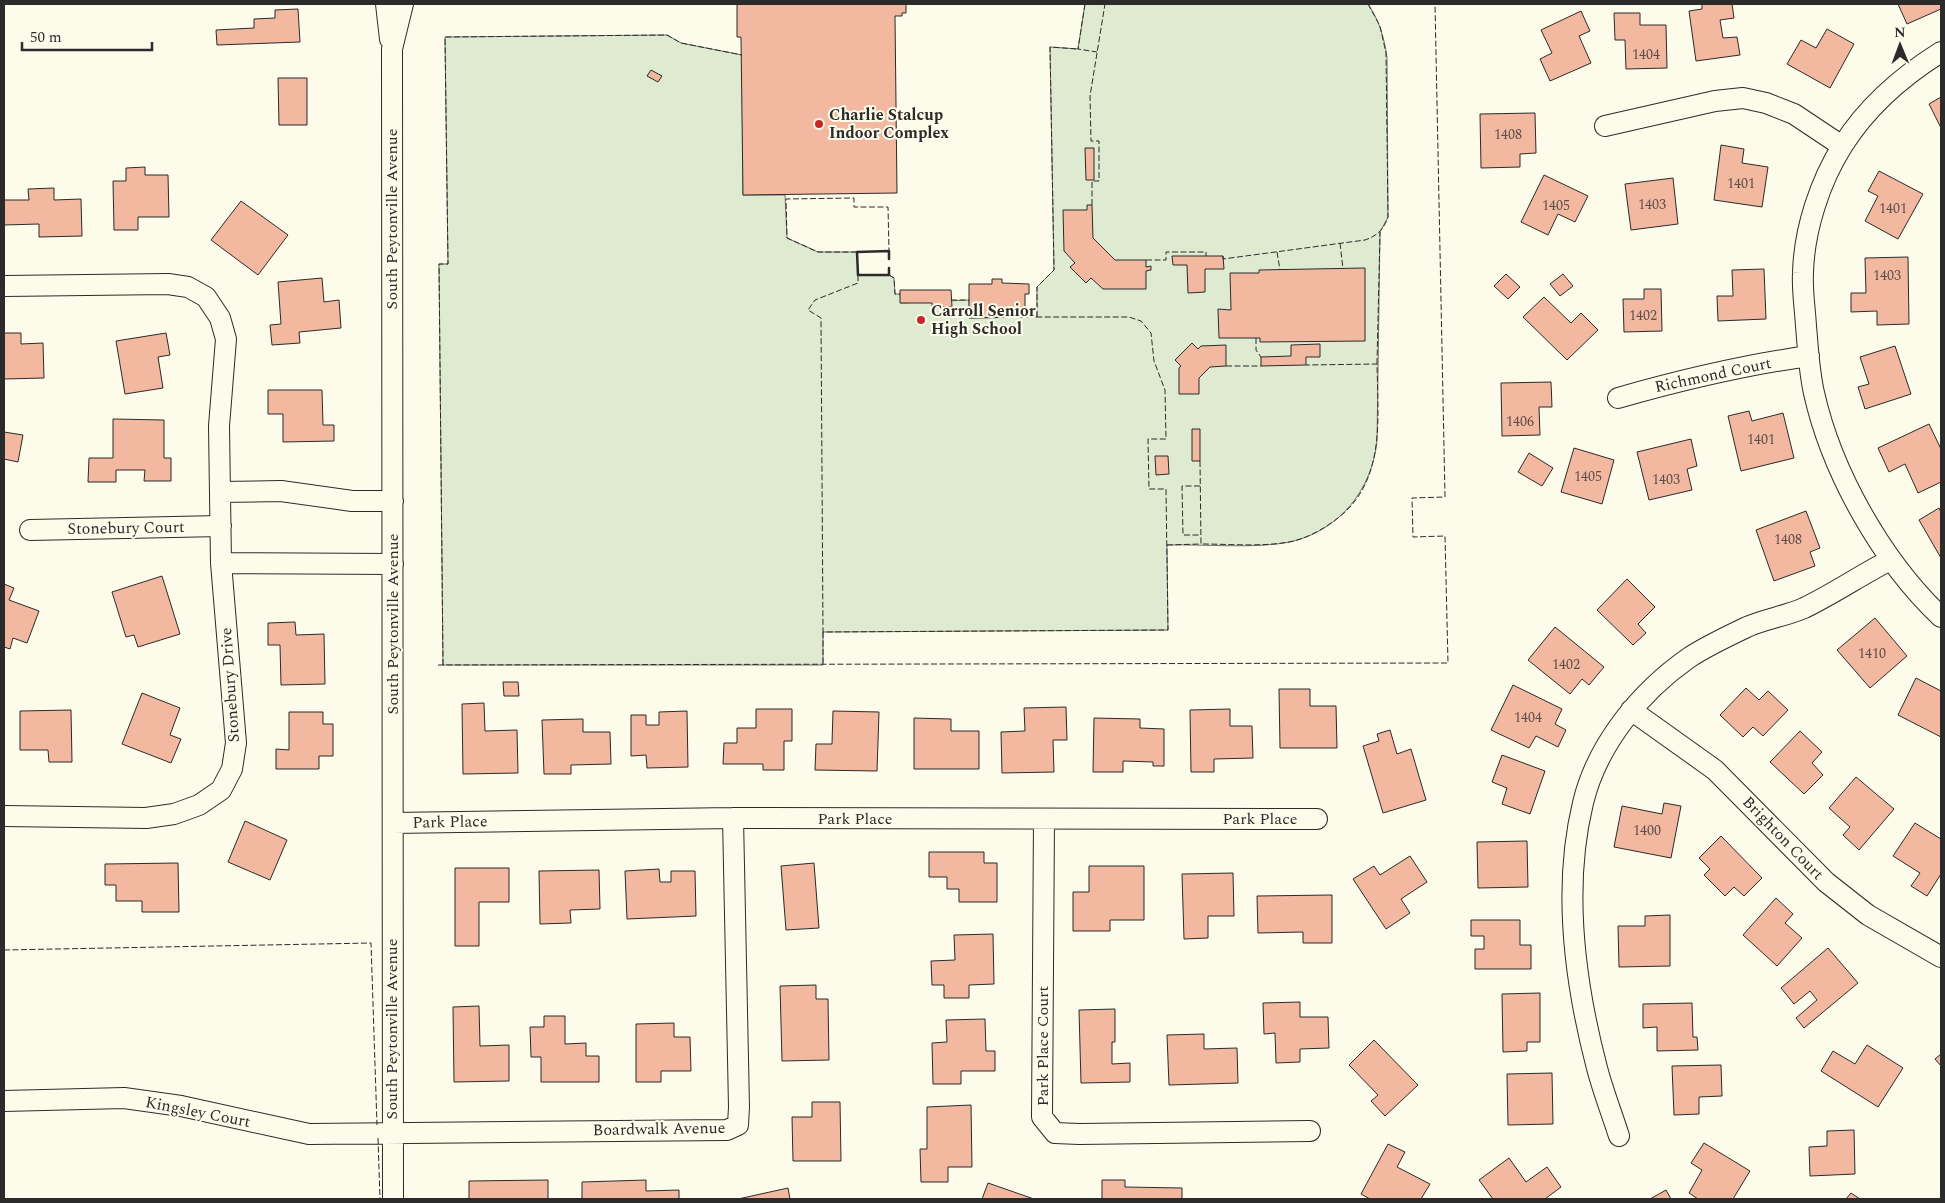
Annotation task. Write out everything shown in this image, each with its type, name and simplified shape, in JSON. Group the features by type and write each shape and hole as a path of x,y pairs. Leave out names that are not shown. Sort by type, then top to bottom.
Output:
{"street":[{"name":"South Peytonville Avenue","path":"386,4 392,48 393,1199"},
{"name":"South Peytonville Avenue","path":"392,48 403,4"},
{"path":"1941,52 1918,67 1876,104 1842,146 1822,190 1810,223 1804,256 1803,292 1814,394 1830,444 1858,506 1890,560 1941,617"},
{"path":"1605,126 1715,101 1743,98 1766,103 1794,114 1842,146"},
{"name":"Stonebury Drive","path":"4,286 168,284 188,287 206,297 220,318 226,339 219,426 221,563 236,743 232,769 221,790 199,805 174,814 146,818 4,816"},
{"name":"Richmond Court","path":"1618,398 1678,381 1754,364 1809,356"},
{"path":"220,492 281,491 352,501 393,501"},
{"name":"Stonebury Court","path":"30,530 221,526"},
{"path":"1619,1136 1598,1070 1575,953 1573,881 1583,802 1593,774 1608,744 1631,710 1661,679 1692,656 1747,627 1803,608 1890,560"},
{"path":"221,563 393,564"},
{"name":"Brighton Court","path":"1631,710 1715,770 1826,882 1868,915 1941,957"},
{"name":"Park Place","path":"393,823 733,818 1316,820"},
{"name":"Boardwalk Avenue","path":"392,1132 727,1130 738,1125 733,818"},
{"name":"Park Place Court","path":"1044,819 1042,1117 1055,1133 1310,1131"},
{"name":"Kingsley Court","path":"4,1101 124,1098 180,1106 309,1134 392,1132"}],"green space":[{"name":"Carroll Senior High School","path":"1085,4 1368,4 1375,16 1383,36 1387,57 1388,217 1380,232 1377,441 1374,459 1368,476 1350,506 1324,528 1308,537 1290,542 1245,546 1167,545 1168,630 823,632 823,665 443,665 439,264 448,264 445,37 667,35 681,43 742,55 743,195 785,195 787,238 818,252 857,252 858,275 889,275 894,278 895,294 900,294 901,303 969,300 970,318 1037,317 1037,287 1054,270 1050,47 1078,49"}],"building":[{"name":"Charlie Stalcup Indoor Complex","path":"737,4 906,4 906,13 902,13 902,16 895,16 897,193 743,195 741,37 737,37"},
{"path":"1702,4 1732,4 1734,18 1720,20 1723,38 1737,37 1740,55 1696,61 1689,11 1702,9"},
{"path":"1898,4 1941,4 1941,9 1907,24"},
{"path":"298,9 300,42 217,45 216,30 254,28 254,19 275,18 275,10"},
{"path":"1581,11 1590,31 1579,36 1591,63 1550,81 1540,59 1552,53 1541,30"},
{"path":"1614,13 1640,13 1640,25 1666,25 1667,68 1626,69 1625,40 1615,40"},
{"path":"1827,29 1854,44 1830,88 1787,64 1801,40 1816,48"},
{"path":"651,70 662,76 658,82 647,76"},
{"path":"278,78 307,78 307,125 279,125"},
{"path":"1941,97 1941,128 1929,104"},
{"path":"1535,113 1536,153 1520,154 1520,167 1481,168 1480,114"},
{"path":"1721,145 1744,149 1742,163 1768,167 1762,207 1714,200"},
{"path":"1085,148 1094,148 1094,180 1086,180"},
{"path":"145,167 145,175 168,175 169,217 138,217 138,230 114,230 113,181 126,181 126,168"},
{"path":"1879,171 1923,194 1898,239 1865,221 1878,196 1868,191"},
{"path":"1544,175 1588,196 1575,222 1558,214 1548,235 1521,222"},
{"path":"1673,178 1678,224 1631,230 1625,184"},
{"path":"54,188 54,200 81,199 82,236 39,237 39,224 4,225 4,200 29,200 28,189"},
{"path":"241,201 288,235 258,275 211,240"},
{"path":"1087,205 1092,205 1093,238 1115,260 1146,260 1146,267 1151,266 1151,270 1146,271 1146,289 1103,289 1091,278 1086,283 1070,267 1075,263 1064,251 1063,210 1087,210"},
{"path":"1172,256 1223,256 1224,269 1205,269 1205,292 1188,293 1187,265 1173,265"},
{"path":"1908,257 1909,324 1877,325 1877,311 1851,312 1851,293 1866,293 1865,258"},
{"path":"1365,268 1365,341 1260,342 1260,338 1219,338 1218,309 1231,310 1230,273 1259,273 1259,270"},
{"path":"1764,269 1766,319 1718,321 1717,296 1733,296 1732,270"},
{"path":"1506,274 1520,287 1508,299 1494,286"},
{"path":"1563,274 1573,286 1560,296 1550,284"},
{"path":"322,278 324,302 339,300 341,328 299,332 300,343 272,345 270,325 281,324 278,282"},
{"path":"992,279 1002,279 1002,283 1029,284 1029,294 1025,294 1025,317 969,318 969,284 992,284"},
{"path":"1644,289 1661,289 1662,331 1624,332 1623,299 1644,299"},
{"path":"900,290 951,290 952,307 932,307 932,303 900,303"},
{"path":"1544,297 1571,323 1581,313 1598,330 1567,360 1523,317"},
{"path":"4,333 21,333 21,344 43,343 44,378 4,379"},
{"path":"166,333 170,355 158,357 163,388 125,394 116,341"},
{"path":"1192,343 1198,349 1201,346 1226,345 1226,366 1210,367 1199,378 1199,394 1179,394 1179,368 1181,366 1175,360"},
{"path":"1320,344 1320,357 1306,357 1306,365 1261,366 1261,357 1291,356 1291,345"},
{"path":"1895,346 1911,394 1865,409 1858,387 1869,384 1860,357"},
{"path":"1551,382 1552,407 1539,407 1540,435 1502,436 1501,383"},
{"path":"268,390 322,390 323,425 334,425 334,441 283,442 283,414 268,414"},
{"path":"1749,411 1752,421 1783,413 1794,458 1741,471 1728,416"},
{"path":"113,419 164,420 164,458 171,458 171,481 144,481 145,470 116,470 116,482 88,482 89,458 113,458"},
{"path":"1929,424 1941,449 1941,482 1918,493 1905,464 1889,472 1878,448"},
{"path":"1192,429 1200,429 1200,461 1192,461"},
{"path":"4,432 23,435 18,462 4,459"},
{"path":"1691,439 1697,466 1687,469 1692,490 1649,500 1637,452"},
{"path":"1574,448 1614,460 1602,504 1561,492"},
{"path":"1529,453 1553,468 1542,486 1518,472"},
{"path":"1155,456 1168,456 1169,474 1156,475"},
{"path":"1939,508 1941,512 1941,558 1919,520"},
{"path":"1806,511 1820,548 1810,552 1815,566 1774,581 1756,530"},
{"path":"162,576 180,634 138,647 134,635 126,637 112,592"},
{"path":"1627,579 1655,607 1638,624 1646,633 1633,645 1597,610"},
{"path":"4,584 14,588 9,600 39,611 27,643 13,638 10,649 4,647"},
{"path":"1875,618 1907,656 1870,688 1837,650"},
{"path":"295,622 296,635 324,634 325,684 281,685 280,645 268,645 268,623"},
{"path":"1555,627 1604,667 1589,685 1582,679 1570,694 1528,660"},
{"path":"1916,678 1941,691 1941,737 1898,715"},
{"path":"503,682 518,682 519,696 504,696"},
{"path":"1513,685 1562,709 1555,724 1566,730 1558,747 1536,736 1529,748 1491,730"},
{"path":"1746,688 1759,700 1768,691 1788,710 1763,736 1753,727 1743,737 1720,715"},
{"path":"1279,689 1310,689 1310,706 1336,706 1337,748 1280,748"},
{"path":"142,693 180,708 170,735 181,739 171,763 122,744"},
{"path":"484,703 485,731 517,730 518,773 463,774 462,704"},
{"path":"1066,707 1067,740 1053,740 1054,772 1002,773 1001,732 1025,731 1024,708"},
{"path":"756,709 792,709 792,741 784,741 784,770 763,770 763,764 723,764 724,743 737,743 737,728 756,728"},
{"path":"1230,709 1230,726 1252,726 1253,758 1214,759 1214,772 1191,772 1190,710"},
{"path":"71,710 72,762 49,762 48,750 20,750 20,711"},
{"path":"687,711 688,767 647,768 646,755 631,756 631,715 646,715 646,725 659,725 659,712"},
{"path":"833,711 879,712 877,771 815,770 816,744 832,744"},
{"path":"289,712 323,712 323,724 333,724 333,756 319,756 319,769 276,769 276,749 289,750"},
{"path":"914,718 951,719 951,731 979,731 979,769 914,769"},
{"path":"1094,718 1140,719 1140,728 1164,729 1164,766 1153,766 1153,762 1123,761 1123,772 1093,772"},
{"path":"583,719 583,732 610,732 611,764 571,765 571,774 544,774 542,720"},
{"path":"1390,730 1397,754 1411,749 1426,800 1383,813 1363,746 1379,741 1377,734"},
{"path":"1800,731 1822,752 1812,763 1823,775 1804,794 1770,762"},
{"path":"1502,755 1545,771 1530,814 1502,804 1507,788 1492,782"},
{"path":"1856,777 1894,809 1859,850 1843,835 1850,827 1829,808"},
{"path":"1664,803 1681,806 1671,858 1614,847 1622,806 1662,814"},
{"path":"245,821 287,840 270,880 228,862"},
{"path":"1915,823 1941,839 1941,874 1927,896 1911,886 1920,873 1893,856"},
{"path":"1721,836 1762,878 1744,896 1734,887 1725,896 1704,875 1710,869 1699,858"},
{"path":"1527,841 1528,887 1478,888 1477,842"},
{"path":"929,852 984,852 984,863 997,863 997,902 959,902 959,889 947,889 947,877 929,877"},
{"path":"1410,856 1427,882 1401,899 1410,913 1386,929 1353,879 1374,866 1380,875"},
{"path":"178,863 179,912 142,912 142,901 116,901 116,885 105,885 105,864"},
{"path":"814,863 819,928 786,930 781,866"},
{"path":"1089,866 1144,866 1144,920 1110,920 1110,931 1073,931 1073,892 1089,892"},
{"path":"455,868 509,868 509,902 479,902 479,946 455,946"},
{"path":"659,869 660,882 671,882 671,871 695,871 696,916 627,919 625,871"},
{"path":"599,870 600,909 570,910 571,923 540,924 539,871"},
{"path":"1233,873 1234,916 1208,916 1208,938 1184,939 1182,874"},
{"path":"1332,895 1332,943 1303,943 1303,932 1258,933 1257,896"},
{"path":"1776,898 1793,914 1785,923 1802,938 1777,966 1743,935"},
{"path":"1670,915 1670,966 1619,967 1618,926 1645,926 1645,916"},
{"path":"1471,920 1520,920 1520,945 1531,945 1531,969 1475,969 1475,949 1484,949 1484,936 1471,936"},
{"path":"993,934 994,984 969,985 969,998 944,998 944,985 932,985 931,961 955,960 954,935"},
{"path":"1828,948 1858,983 1804,1028 1796,1018 1817,1000 1810,991 1794,1004 1781,988"},
{"path":"816,985 816,999 828,999 829,1060 782,1061 780,986"},
{"path":"1540,993 1540,1042 1527,1042 1527,1051 1503,1052 1502,994"},
{"path":"1300,1002 1300,1017 1328,1017 1329,1048 1300,1049 1300,1062 1276,1063 1275,1033 1264,1034 1263,1003"},
{"path":"1692,1003 1693,1037 1697,1037 1698,1050 1657,1051 1657,1027 1643,1028 1643,1004"},
{"path":"479,1006 480,1046 509,1045 509,1081 454,1082 453,1007"},
{"path":"1115,1009 1115,1042 1112,1042 1112,1064 1130,1063 1130,1082 1081,1083 1079,1010"},
{"path":"544,1016 565,1016 565,1044 586,1043 586,1056 599,1056 599,1082 541,1082 541,1057 531,1057 530,1027 544,1027"},
{"path":"985,1019 986,1051 995,1051 995,1071 961,1071 961,1084 933,1084 932,1043 947,1042 946,1020"},
{"path":"674,1023 674,1037 690,1037 691,1071 661,1071 661,1082 636,1082 636,1024"},
{"path":"1204,1034 1204,1049 1237,1048 1238,1083 1169,1085 1167,1035"},
{"path":"1374,1040 1418,1085 1385,1116 1371,1101 1378,1095 1349,1065"},
{"path":"1867,1045 1903,1068 1878,1107 1821,1071 1833,1051 1855,1064"},
{"path":"1941,1054 1941,1066 1935,1059"},
{"path":"1721,1065 1722,1096 1699,1097 1699,1114 1674,1115 1672,1066"},
{"path":"1552,1073 1553,1124 1508,1125 1507,1074"},
{"path":"812,1102 840,1102 841,1161 793,1161 792,1117 812,1117"},
{"path":"971,1105 972,1167 948,1167 948,1182 921,1182 920,1149 927,1149 927,1107"},
{"path":"1854,1130 1855,1174 1810,1176 1809,1147 1827,1146 1827,1131"},
{"path":"1704,1143 1750,1171 1733,1199 1698,1199 1689,1193 1702,1170 1691,1163"},
{"path":"1388,1144 1405,1152 1397,1167 1430,1184 1421,1199 1370,1199 1361,1194"},
{"path":"1509,1158 1526,1182 1547,1167 1561,1187 1545,1199 1493,1199 1479,1180"},
{"path":"548,1180 548,1199 469,1199 469,1181"},
{"path":"646,1180 646,1191 679,1190 679,1199 582,1199 582,1182"},
{"path":"1102,1180 1125,1180 1125,1187 1182,1188 1182,1199 1102,1199"},
{"path":"988,1183 1034,1199 982,1199"},
{"path":"788,1188 790,1199 738,1199"},
{"path":"1666,1190 1671,1199 1650,1199"},
{"path":"1851,1193 1860,1199 1846,1199"}],"fence":[{"path":"1085,4 1078,49 1097,52"},
{"path":"1092,205 1092,181 1099,181 1099,141 1091,141 1090,96 1105,4"},
{"path":"1223,256 1223,259 1365,240 1380,232 1388,217 1386,53 1380,26 1368,4"},
{"path":"438,665 1448,663 1445,536 1413,537 1412,498 1445,497 1435,4"},
{"path":"443,665 439,264 448,264 445,37 667,35 681,43 742,55"},
{"path":"1037,317 1037,287 1054,270 1050,47 1078,49"},
{"path":"857,252 818,252 787,238 786,199 854,198 854,207 888,207 889,251"},
{"path":"1377,364 1380,232"},
{"path":"1340,243 1343,269"},
{"path":"1146,260 1166,260 1166,252 1206,252 1206,256"},
{"path":"1277,252 1280,270"},
{"path":"858,275 858,283 815,300 808,310 821,318 823,632 1168,630 1166,489 1149,489 1148,439 1166,439 1165,390 1154,361 1151,333 1141,321 1129,317 1025,317"},
{"path":"889,275 894,278 895,294 900,294"},
{"path":"951,300 969,300"},
{"path":"1256,338 1256,350 1261,357"},
{"path":"1200,461 1201,544 1256,545 1295,541 1323,528 1351,506 1363,489 1371,470 1375,450 1378,429 1377,364 1306,365"},
{"path":"1226,366 1261,366"},
{"path":"1200,486 1182,486 1183,535 1201,535"},
{"path":"1167,545 1201,544"},
{"path":"823,632 823,665"},
{"path":"4,950 371,943 377,1125"},
{"path":"378,1138 380,1199"}],"wall":[{"path":"889,259 889,251 857,252 858,275 889,275 889,268"}],"place":[{"name":"Charlie Stalcup Indoor Complex","path":"819,124"},
{"name":"Carroll Senior High School","path":"921,320"}]}
